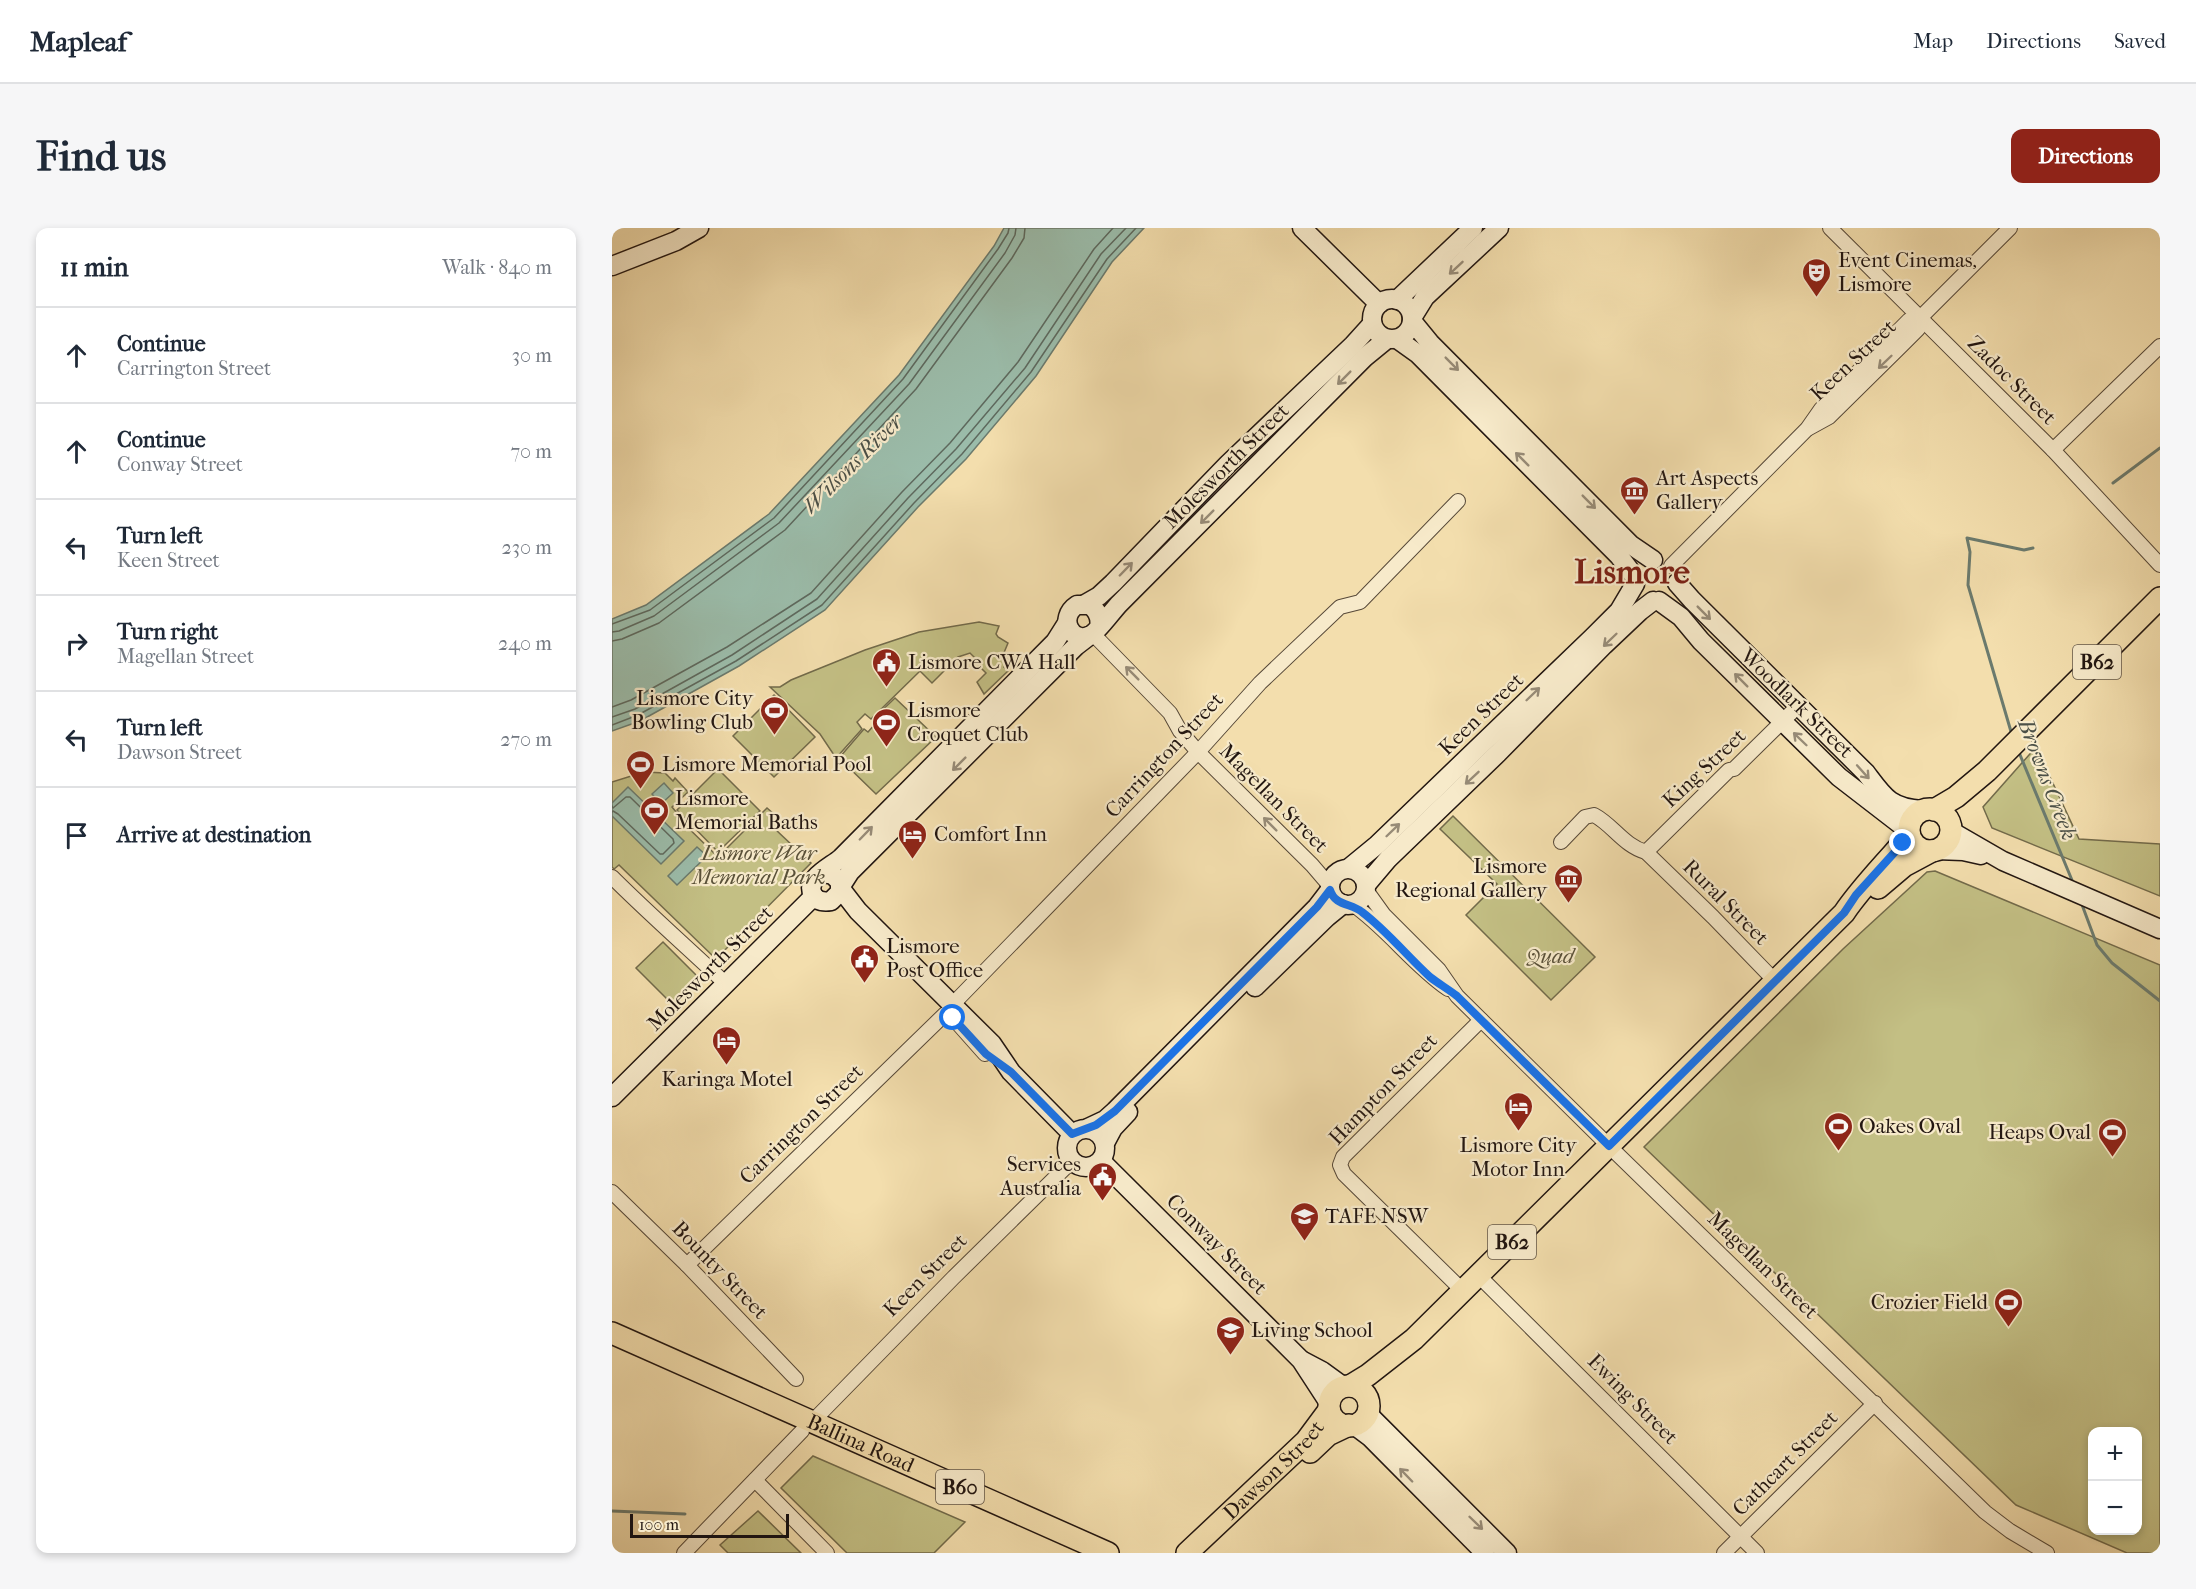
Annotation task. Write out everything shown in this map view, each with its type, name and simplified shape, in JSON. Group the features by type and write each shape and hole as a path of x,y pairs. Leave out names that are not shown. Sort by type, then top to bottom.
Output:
{"main road":[{"name":"B62","path":"1329,1406 1334,1393 1368,1375 1414,1339 1776,982 1844,913 1856,895 1897,852 1909,833 1911,821 1956,797 1987,771 2160,598"},
{"name":"B62","path":"1844,913 1863,902 1904,866 1948,841 1958,814 1987,771"},
{"path":"1928,810 1943,814 1951,829"},
{"path":"1909,833 1911,840 1920,849 1934,850"},
{"name":"Ballina Road","path":"612,1333 1078,1553"},
{"name":"B62","path":"1360,1418 1378,1387 1403,1360 1414,1339"},
{"name":"Ballina Road","path":"612,1347 807,1426 1108,1553"},
{"path":"1329,1406 1336,1421 1360,1418 1366,1396 1362,1391 1347,1386"},
{"name":"Dawson Street","path":"1187,1553 1306,1441 1329,1406"},
{"name":"Dawson Street","path":"1206,1553 1328,1435 1360,1418"}],"street":[{"path":"612,266 676,241 699,228"},
{"path":"1302,228 1340,266 1388,302 1407,306 1412,320 1430,343 1631,544 1653,560"},
{"path":"1473,228 1373,314 1372,324 1378,334 1418,354 1618,556 1635,580 1642,596 1656,601 1671,595 1674,575 1659,560 1653,560 1641,566 1635,580"},
{"path":"1392,339 1409,331 1412,320 1425,297 1498,228"},
{"name":"Zadoc Street","path":"1830,228 2053,450 2160,566"},
{"name":"Keen Street","path":"1674,575 1807,429 1821,409 1910,320 1921,317 2010,228"},
{"name":"Molesworth Street","path":"1085,604 1113,584 1228,464 1353,345 1372,324"},
{"name":"Molesworth Street","path":"612,1097 726,984 831,893 1076,646 1094,632 1120,603 1365,357 1392,339"},
{"path":"2053,450 2160,346"},
{"name":"Carrington Street","path":"687,1264 948,1009 1198,752 1260,683 1340,607 1360,602 1458,501"},
{"name":"Woodlark Street","path":"1674,575 1692,600 1866,773 1883,796 1900,807 1928,810"},
{"name":"Keen Street","path":"1349,868 1377,845 1619,611 1635,580"},
{"name":"Keen Street","path":"1366,887 1388,859 1626,625 1656,601"},
{"name":"Woodlark Street","path":"1656,601 1681,617 1701,641 1839,777 1909,833"},
{"path":"1067,623 1076,635 1094,632 1100,618 1098,612 1090,605 1085,604 1073,608 1055,642 841,858 817,876 812,882 811,889 831,893 858,911 986,1054 1011,1072 1080,1131 1099,1133 1103,1152"},
{"name":"Magellan Street","path":"1094,632 1170,713 1180,731 1198,752 1312,865 1330,888"},
{"name":"King Street","path":"1640,851 1729,770 1734,769 1798,706"},
{"name":"Rural Street","path":"1561,842 1585,817 1594,814 1603,819 1713,917 1776,982"},
{"path":"1951,829 2003,861 2160,929"},
{"path":"1934,850 1963,851 2003,861"},
{"path":"1330,888 1317,907 1115,1111 1105,1120 1068,1139 1066,1150 1072,1161 1083,1167 1089,1167 1103,1152 1122,1118 1327,917 1347,904 1362,898 1366,887 1363,876 1349,868 1338,871 1331,880 1330,888 1333,897 1347,904"},
{"path":"823,873 833,874 838,879 831,893"},
{"path":"612,877 618,893 682,942 726,984"},
{"name":"Magellan Street","path":"1366,887 1384,915 1439,970 1457,996"},
{"name":"Magellan Street","path":"1347,904 1365,914 1432,978 1457,996 1985,1512 2010,1531 2048,1553"},
{"path":"948,1009 992,1044 1011,1072"},
{"name":"Hampton Street","path":"1463,1291 1344,1174 1340,1165 1343,1157 1481,1020"},
{"name":"Conway Street","path":"1103,1152 1301,1360 1329,1406"},
{"name":"Keen Street","path":"684,1553 953,1278 1072,1161"},
{"name":"Bounty Street","path":"612,1192 687,1264 796,1379"},
{"name":"Ewing Street","path":"1479,1276 1757,1553"},
{"name":"Conway Street","path":"1301,1360 1347,1386"},
{"name":"Cathcart Street","path":"1724,1553 1875,1403"},
{"path":"1360,1418 1370,1437 1485,1553"},
{"path":"1360,1418 1507,1553"},
{"path":"755,1480 827,1553"}],"green space":[{"path":"979,622 999,626 996,634 1008,643 1003,655 1010,662 1004,667 1008,671 984,694 977,682 986,673 970,653 958,657 932,683 920,671 871,719 865,714 857,722 862,729 836,758 820,734 770,687 780,687 791,680 865,650 919,632"},
{"name":"Lismore City Bowling Club","path":"774,695 815,737 774,777 733,736"},
{"name":"Lismore Croquet Club","path":"895,698 936,737 876,794 839,758 864,729 868,732 876,723 873,719"},
{"path":"2036,747 2079,839 2160,844 2160,896 1992,828 1983,807"},
{"name":"Lismore City Bowling Club","path":"718,769 760,811 718,852 677,810"},
{"name":"Lismore War Memorial Park","path":"644,772 665,773 673,781 675,778 688,792 672,807 677,813 675,815 718,857 767,808 783,822 775,829 811,863 716,959 619,865 614,869 612,867 612,782"},
{"name":"Quad","path":"1453,816 1595,957 1551,1000 1466,915 1497,884 1440,829"},
{"path":"1935,871 2160,965 2160,1553 2127,1553 2016,1505 1644,1147 1843,949 1927,872"},
{"path":"663,942 699,978 672,1004 636,968"},
{"path":"813,1456 965,1522 934,1553 847,1553 781,1488"},
{"path":"758,1511 801,1553 728,1553 720,1545"}],"water":[{"name":"Wilsons River","path":"1004,228 1144,228 1112,262 1036,376 966,459 918,507 825,610 739,666 640,721 612,731 612,619 646,605 769,514 899,375 994,246"},
{"name":"Lismore Memorial Baths","path":"664,783 673,793 661,804 652,794"},
{"name":"Lismore Memorial Baths","path":"628,787 684,841 661,864 612,816 612,803"},
{"name":"Lismore Memorial Baths","path":"697,847 707,856 677,885 668,876"}],"waterway":[{"path":"2113,483 2160,448"},
{"name":"Browns Creek","path":"2012,735 1968,585 1970,552 1967,538 2024,550 2033,548"},
{"name":"Browns Creek","path":"2018,750 2074,885"},
{"name":"Browns Creek","path":"2081,902 2097,945 2112,963 2160,1001"},
{"path":"612,1511 685,1514"}],"place":[{"name":"Event Cinemas, Lismore","path":"1817,298"},
{"name":"Art Aspects Gallery","path":"1635,516"},
{"name":"Lismore CWA Hall","path":"887,688"},
{"name":"Lismore City Bowling Club","path":"774,736"},
{"name":"Lismore Croquet Club","path":"886,748"},
{"name":"Lismore Memorial Pool","path":"641,790"},
{"name":"Lismore Memorial Baths","path":"654,836"},
{"name":"Comfort Inn","path":"913,860"},
{"name":"Lismore Regional Gallery","path":"1568,904"},
{"name":"Lismore Post Office","path":"865,984"},
{"name":"Karinga Motel","path":"727,1066"},
{"name":"Lismore City Motor Inn","path":"1518,1132"},
{"name":"Oakes Oval","path":"1838,1152"},
{"name":"Heaps Oval","path":"2112,1158"},
{"name":"Services Australia","path":"1102,1202"},
{"name":"TAFE NSW","path":"1304,1242"},
{"name":"Crozier Field","path":"2009,1328"},
{"name":"Living School","path":"1230,1356"}],"district":[{"name":"Lismore","path":"1632,571"}],"route":[{"path":"953,1018 986,1054 1011,1072 1072,1134 1096,1125 1115,1111 1317,907 1330,890 1339,903 1352,904 1365,914 1432,978 1457,996 1609,1146 1844,913 1856,895 1903,843"}]}
